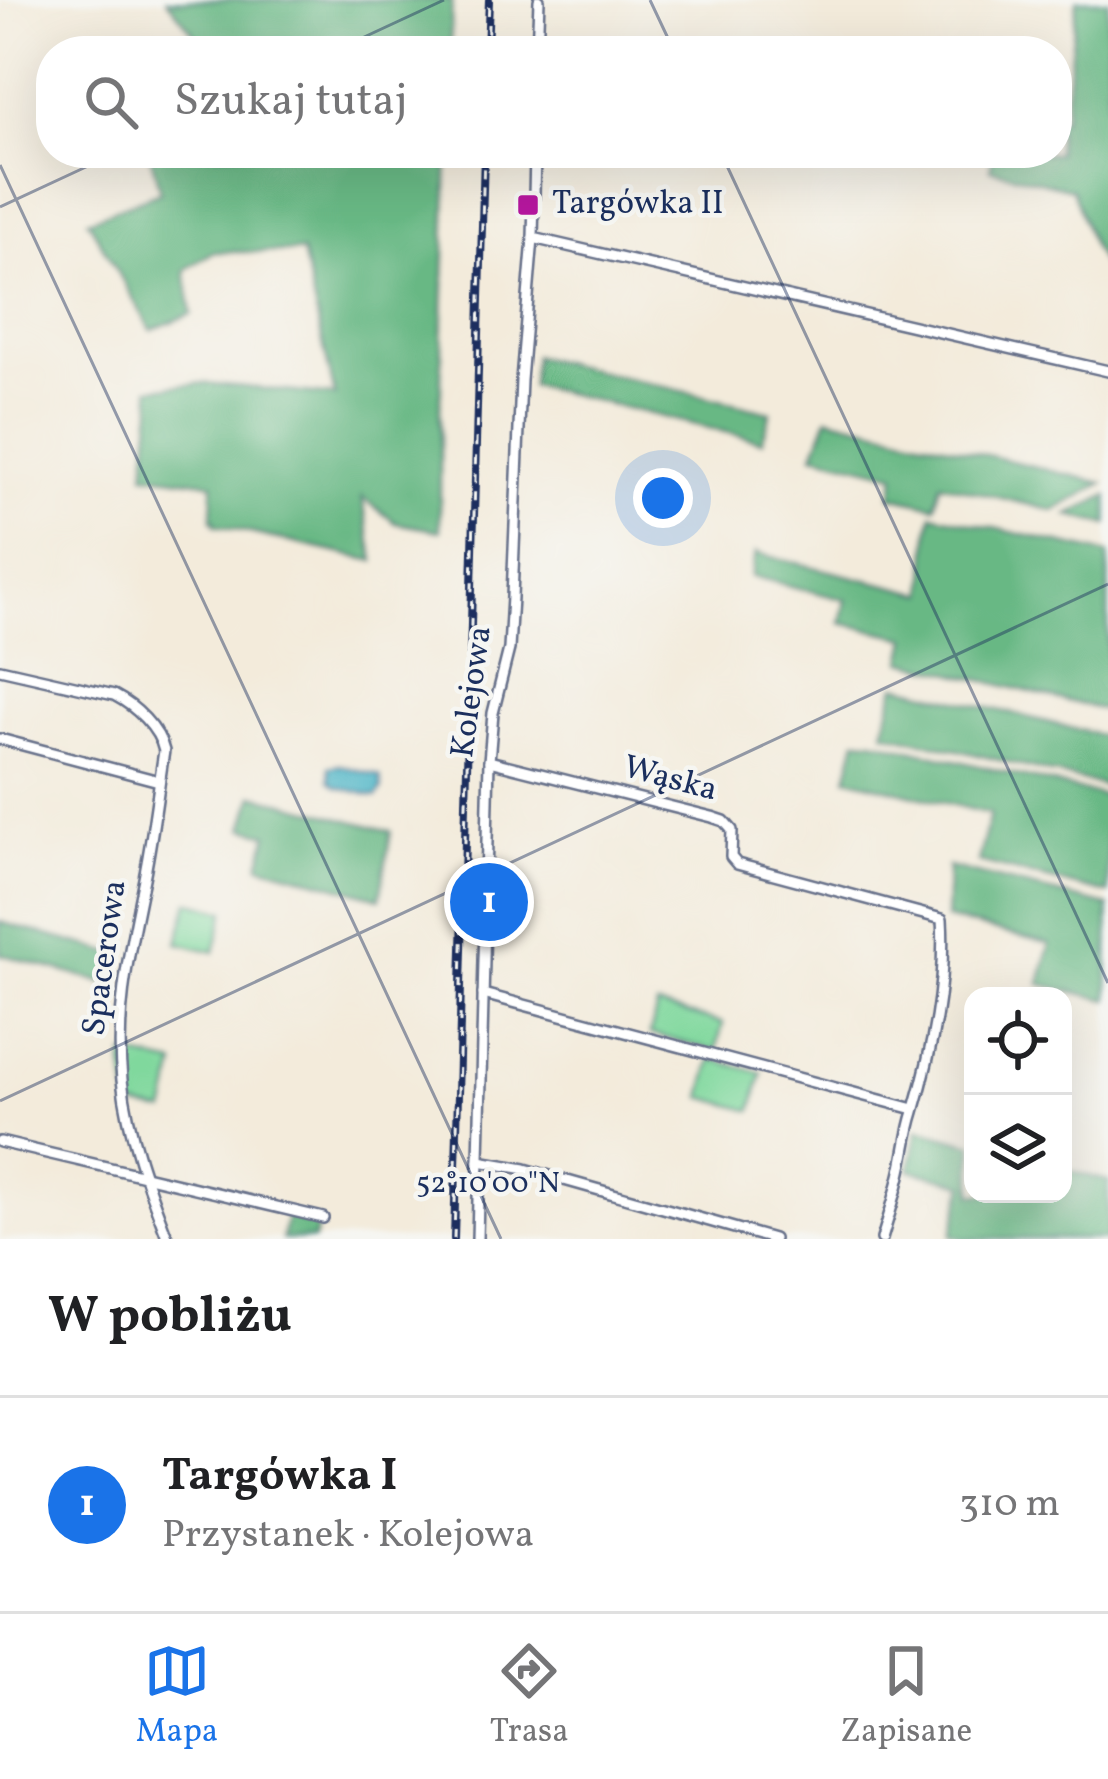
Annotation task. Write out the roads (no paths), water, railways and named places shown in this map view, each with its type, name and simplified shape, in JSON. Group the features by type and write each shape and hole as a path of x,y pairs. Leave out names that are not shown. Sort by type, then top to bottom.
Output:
{"street":[{"path":"538,36 539,0"},
{"name":"Kolejowa","path":"477,1239 489,761 493,713 508,649 535,168"},
{"path":"533,238 1108,371"},
{"name":"Spacerowa","path":"0,669 123,699 156,731 164,751 120,1011 124,1099 144,1175 168,1239"},
{"path":"0,739 159,782"},
{"name":"Wąska","path":"489,761 724,821 732,830 731,857 737,865 942,919 937,1003 923,1088 914,1109"},
{"path":"483,994 914,1109 882,1239"},
{"path":"0,1142 323,1218"},
{"path":"478,1161 525,1169 773,1239"}],"water":[{"path":"339,765 380,776 382,788 377,797 337,787 330,781 329,767"}],"railway":[{"path":"488,36 489,0"},
{"path":"454,1239 484,168"}],"place":[{"name":"Targówka II","path":"528,205"},
{"name":"Targówka I","path":"489,902"}]}
